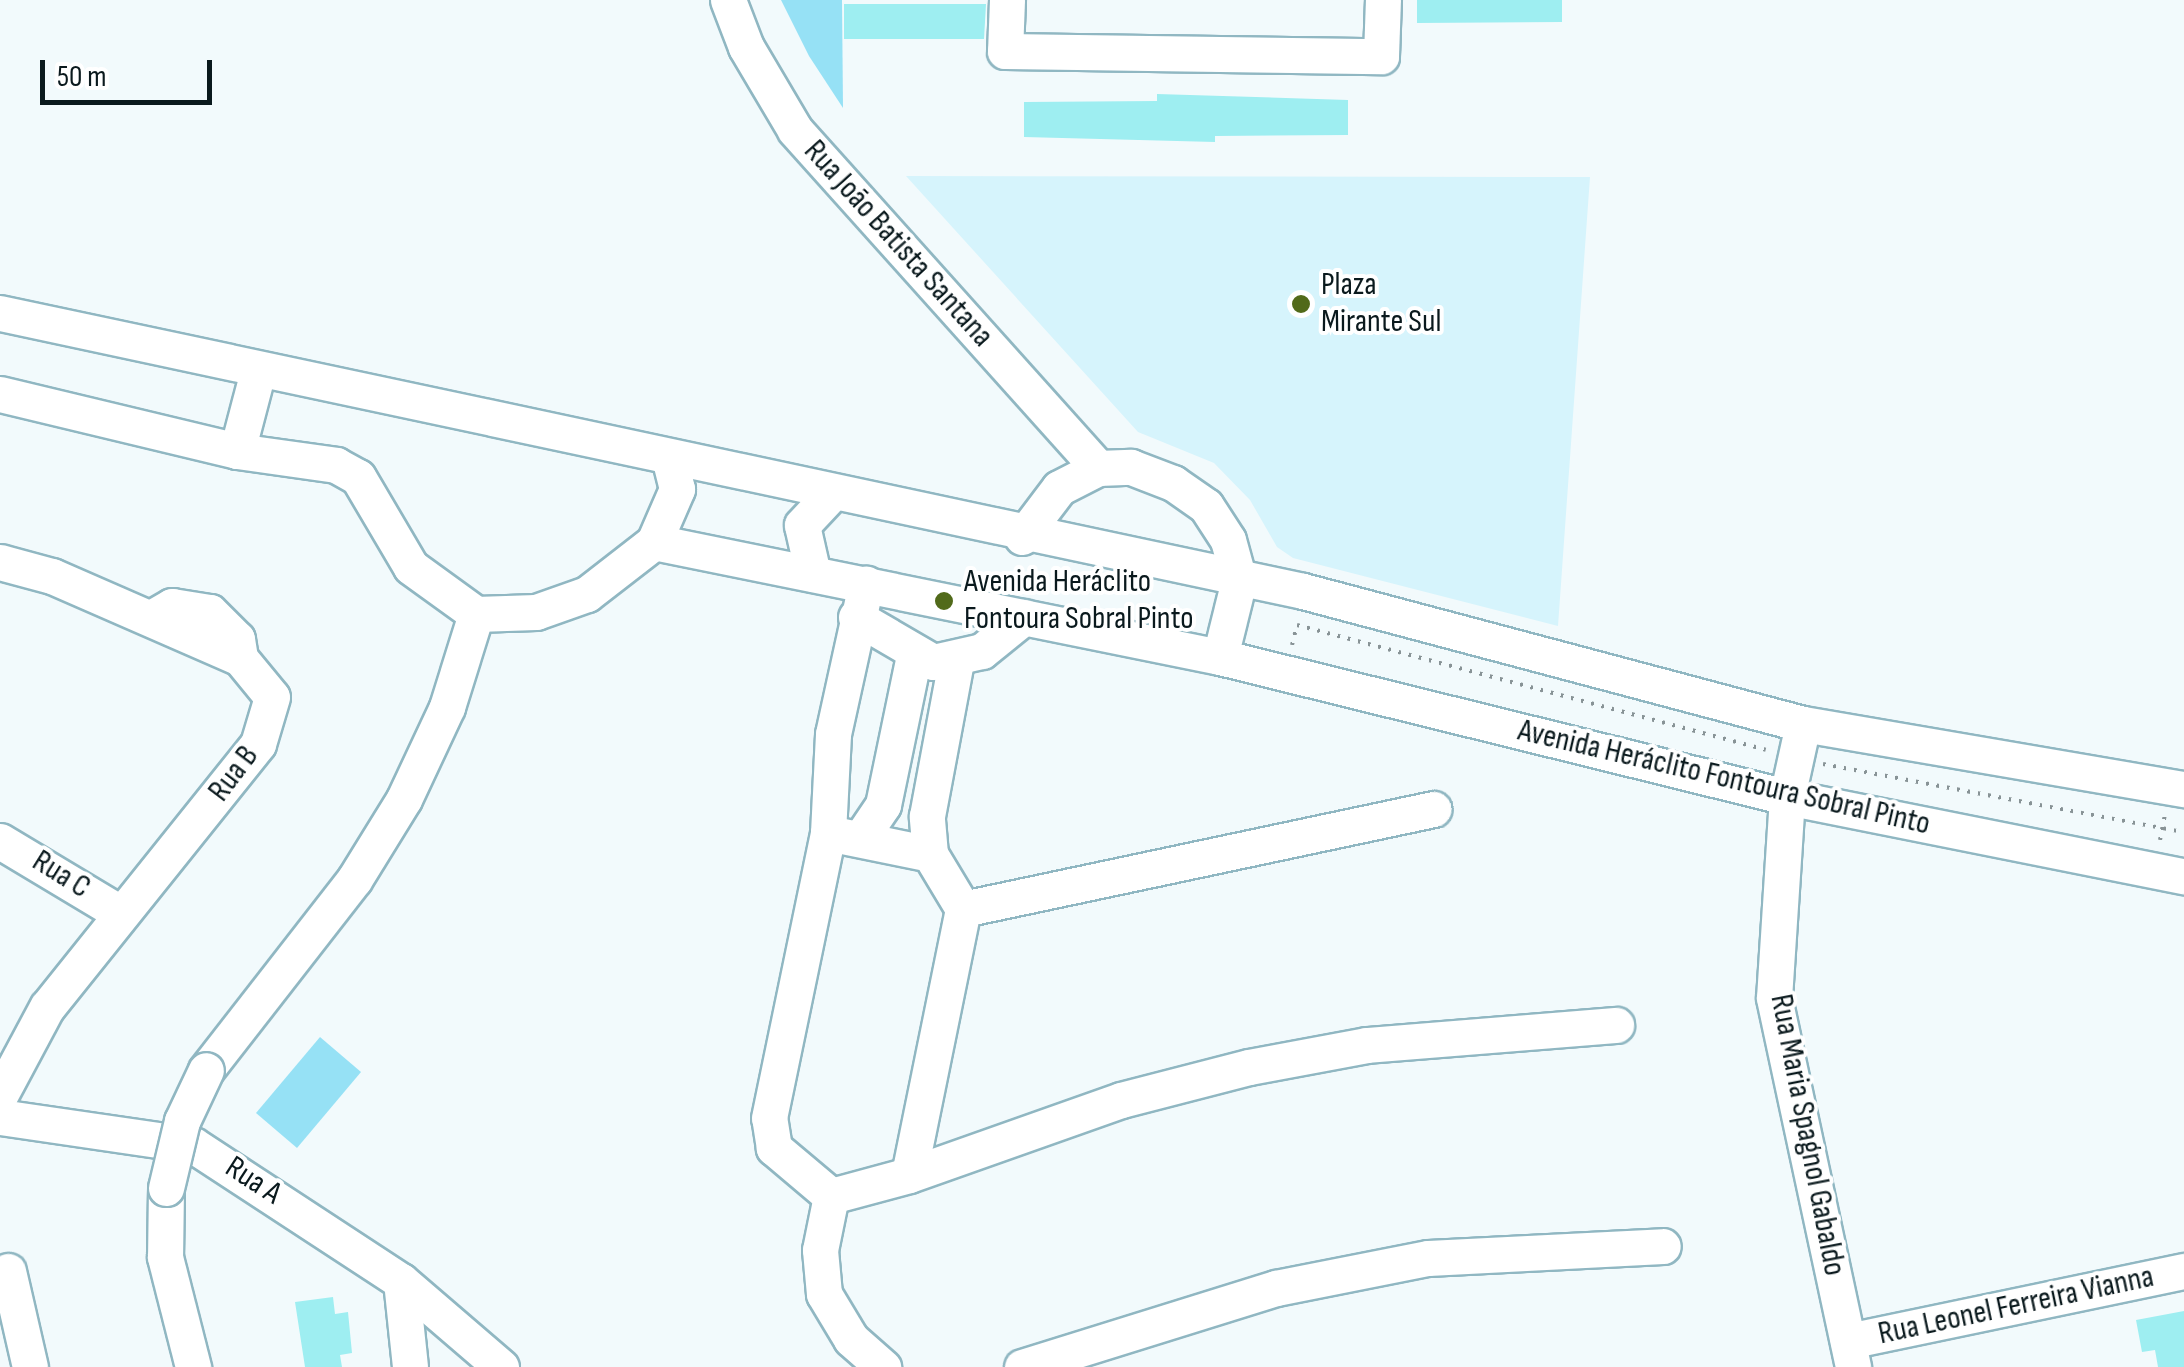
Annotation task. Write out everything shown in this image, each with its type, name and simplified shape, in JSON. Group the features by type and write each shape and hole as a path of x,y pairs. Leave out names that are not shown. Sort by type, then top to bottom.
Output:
{"street":[{"name":"Rua João Batista Santana","path":"728,0 746,47 795,130 1098,468"},
{"path":"1007,0 1005,51 1381,56 1383,0"},
{"path":"0,313 1022,537 1303,591 1803,724 2178,788"},
{"path":"237,451 258,371"},
{"path":"0,394 237,451 336,465 358,477 411,567 476,614 536,612 586,594 654,542 677,489 669,457"},
{"path":"1022,537 1059,488 1098,468 1131,466 1206,506 1228,540 1239,580 1220,656"},
{"path":"813,574 802,525 831,494"},
{"name":"Avenida Heráclito Fontoura Sobral Pinto","path":"654,542 813,574 861,601 1024,617 1220,656 1804,800 2169,873"},
{"name":"Rua B","path":"0,562 154,617 240,658 272,698 270,724 48,1006 0,1095"},
{"path":"861,601 914,655 956,660 1024,617"},
{"path":"830,1196 774,1148 769,1118 844,836 833,734 861,601"},
{"path":"193,1367 165,1257 166,1188 182,1120 206,1070 354,880 404,799 447,707 476,614"},
{"path":"844,836 883,805 914,655"},
{"path":"910,1175 963,909 930,854 926,816 956,660"},
{"name":"Rua Maria Spagnol Gabaldo","path":"1803,724 1804,800 1774,998 1851,1354"},
{"path":"963,909 1433,809"},
{"path":"844,836 930,854"},
{"name":"Rua C","path":"0,841 120,913"},
{"path":"830,1196 910,1175 1120,1100 1250,1067 1367,1046 1616,1025"},
{"name":"Rua A","path":"0,1116 192,1145 401,1281 501,1367"},
{"path":"830,1196 820,1250 824,1294 850,1339 883,1367"},
{"path":"1022,1367 1258,1292 1409,1262 1663,1246"},
{"path":"8,1271 30,1367"},
{"name":"Rua Leonel Ferreira Vianna","path":"1851,1354 2184,1271"},
{"path":"401,1281 410,1367"}],"path":[{"path":"1285,674 1303,591"},
{"path":"1743,786 1758,713"},
{"path":"1804,800 1839,730"},
{"path":"2169,873 2178,788"}],"shaded area":[{"path":"781,0 842,0 843,108 809,56"},
{"name":"Plaza Mirante Sul","path":"906,176 1590,177 1558,626 1293,558 1277,547 1250,500 1214,463 1138,432"},
{"path":"320,1037 361,1072 297,1148 256,1113"}],"building":[{"path":"1417,0 1562,0 1562,22 1417,23"},
{"path":"844,4 986,4 984,39 844,39"},
{"path":"1157,94 1348,100 1348,135 1215,136 1215,142 1024,137 1024,102 1157,101"},
{"path":"333,1297 335,1314 348,1312 352,1353 340,1355 342,1367 305,1367 295,1302"},
{"path":"2184,1311 2184,1367 2158,1367 2155,1350 2142,1352 2136,1320"}],"place":[{"name":"Plaza Mirante Sul","path":"1301,304"},
{"name":"Avenida Heráclito Fontoura Sobral Pinto","path":"944,601"}]}
